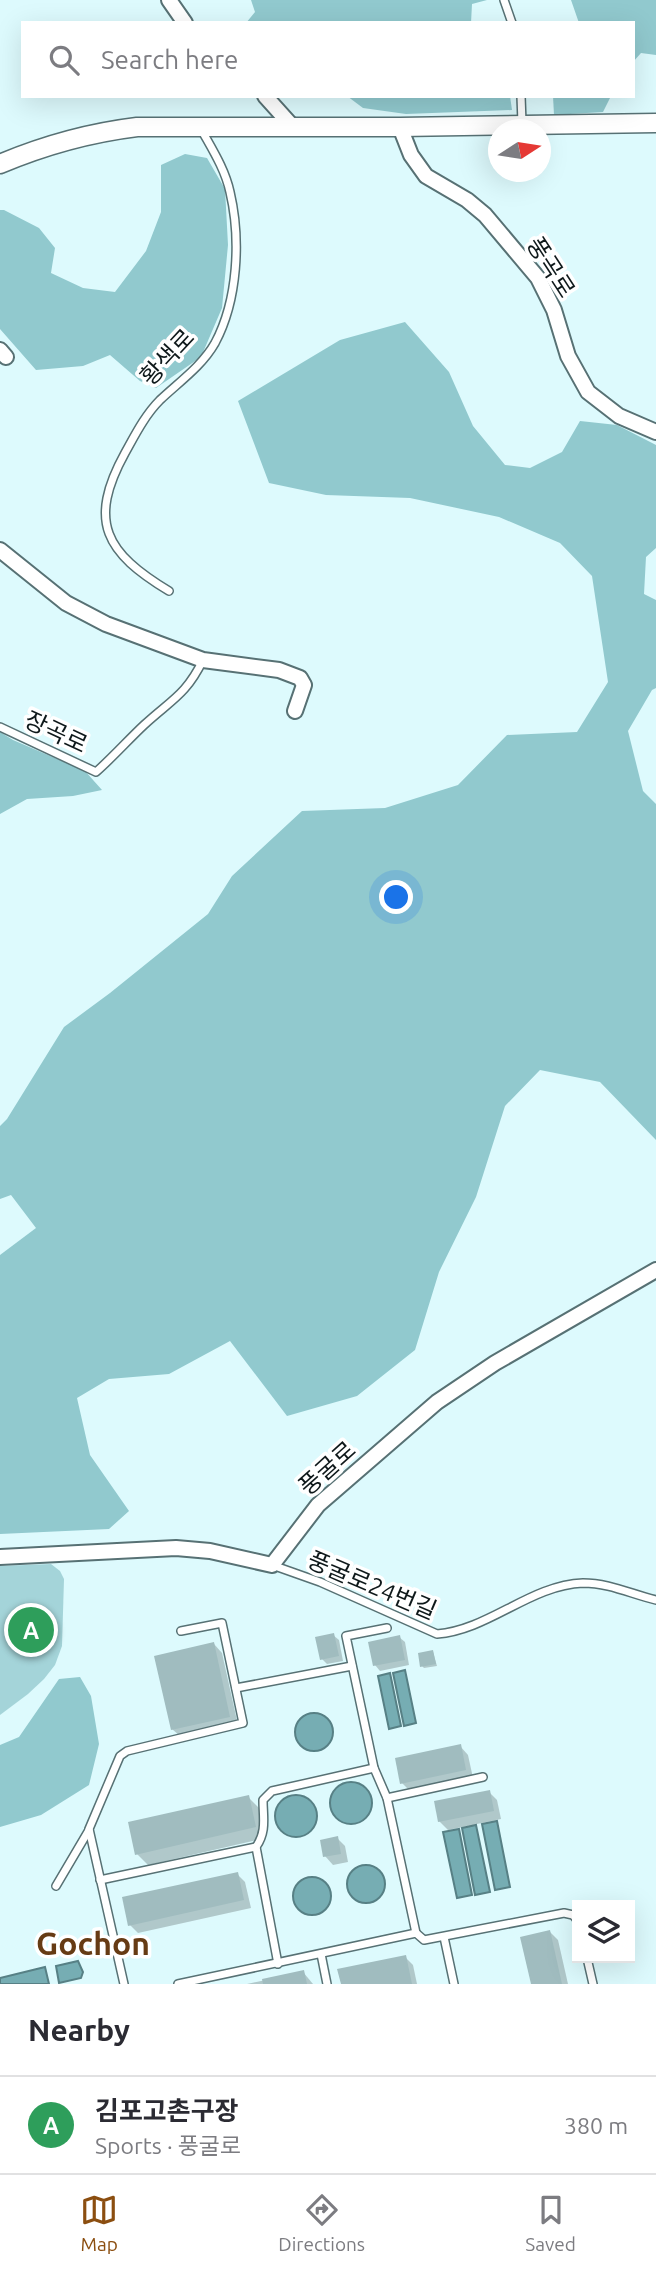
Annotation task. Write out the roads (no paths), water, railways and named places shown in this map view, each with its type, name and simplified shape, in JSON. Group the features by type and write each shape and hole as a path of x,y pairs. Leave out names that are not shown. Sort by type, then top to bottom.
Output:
{"street":[{"path":"169,0 184,21"},
{"path":"267,98 292,126"},
{"path":"551,124 656,123"},
{"path":"0,164 39,148 99,131 137,127 488,125"},
{"name":"풍곡로","path":"400,127 411,155 426,176 467,200 485,215 538,278 554,310 568,356 588,392 619,416 656,432"},
{"path":"0,550 44,587 89,615 125,632 203,660 279,670 300,678 304,685 295,711"},
{"name":"풍굴로","path":"272,1565 318,1505 437,1402 495,1363 656,1270"},
{"path":"0,1557 176,1548 210,1551 272,1565"}],"lane":[{"path":"504,0 511,21"},
{"path":"520,98 522,119"},
{"name":"황색로","path":"169,591 143,576 116,547 109,536 105,506 108,489 136,433 159,401 205,358 223,327 229,306 235,248 230,191 219,163 198,126"},
{"name":"장곡로","path":"0,727 96,772 144,725 181,695 195,677 203,660"},
{"name":"풍굴로24번길","path":"272,1565 320,1582 437,1634 460,1630 529,1598 570,1585 602,1584 656,1600"},
{"path":"56,1885 89,1829 123,1753 243,1723 222,1623 181,1631"},
{"path":"387,1628 346,1636 374,1768 387,1798 416,1933 424,1940 564,1913 572,1915"},
{"path":"236,1688 352,1666"},
{"path":"278,1964 256,1847 264,1832 263,1800 266,1795 281,1788 374,1768"},
{"path":"387,1798 483,1777"},
{"path":"89,1829 124,1984"},
{"path":"100,1880 256,1847"},
{"path":"178,1984 221,1980 278,1964 416,1933"},
{"path":"444,1937 454,1984"},
{"path":"321,1954 327,1984"},
{"path":"588,1963 593,1984"}],"place":[{"name":"김포고촌구장","path":"31,1630"}],"district":[{"name":"Gochon","path":"93,1943"}]}
